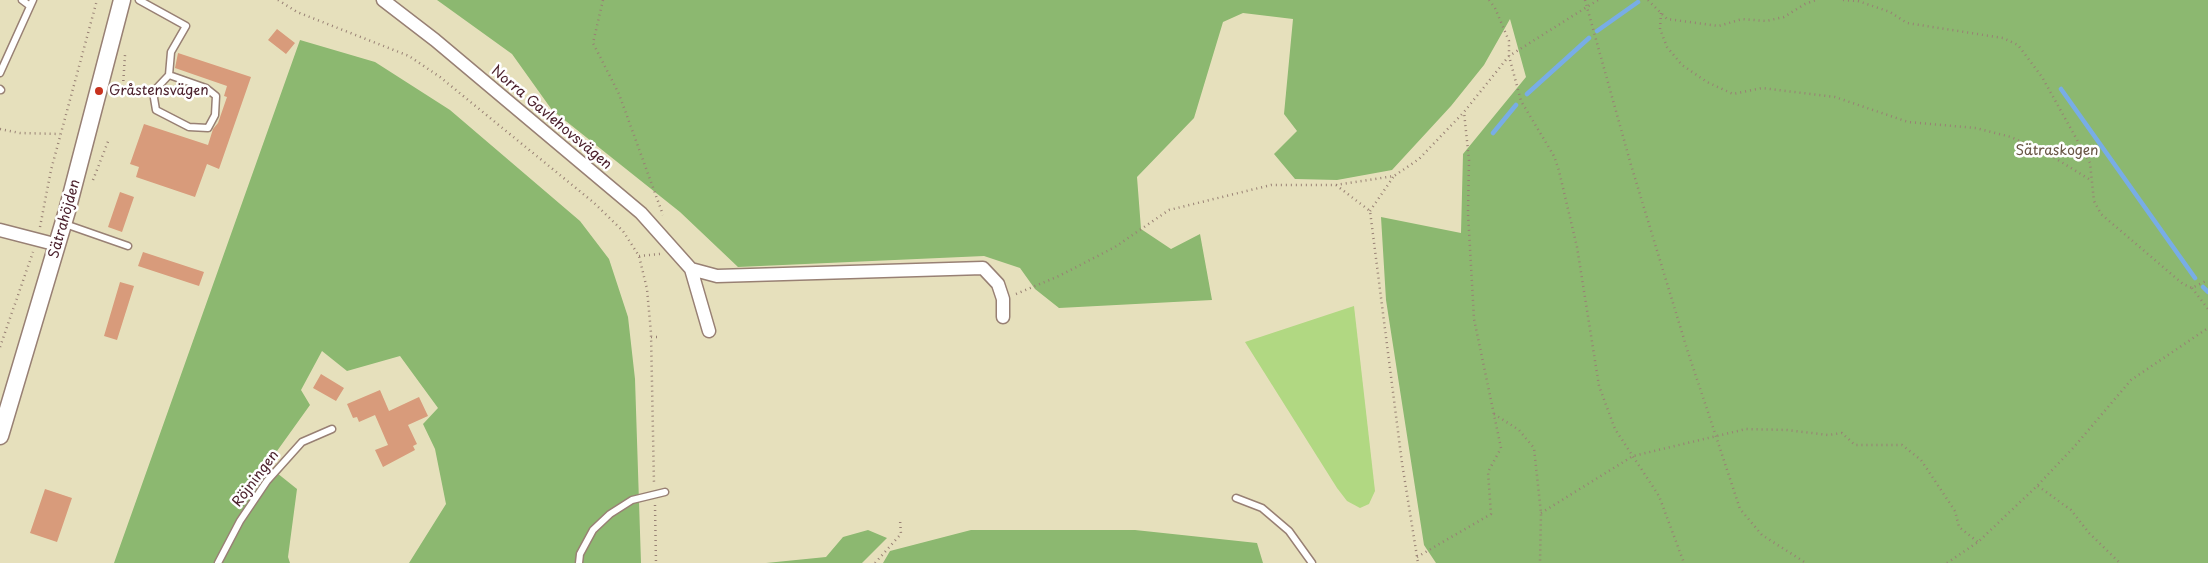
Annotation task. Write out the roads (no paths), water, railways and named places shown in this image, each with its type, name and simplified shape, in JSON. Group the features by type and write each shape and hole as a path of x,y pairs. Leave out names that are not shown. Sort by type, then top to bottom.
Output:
{"street":[{"name":"Sätrahöjden","path":"0,436 64,224 122,0"},
{"name":"Norra Gavlehovsvägen","path":"383,0 435,40 642,213 691,269 709,331"},
{"path":"0,230 58,245"},
{"path":"691,269 717,276 983,268 998,284 1003,299 1003,317"}],"lane":[{"path":"0,73 32,3 22,0"},
{"path":"138,0 186,26 171,52 169,76 153,92 156,110 189,127 208,128 215,115 216,96 206,88 169,76"},
{"path":"64,224 128,246"},
{"name":"Röjningen","path":"218,563 240,521 267,480 302,442 332,429"},
{"path":"579,563 580,554 593,530 632,500 665,492"},
{"path":"1236,498 1262,508 1289,531 1312,563"}],"waterway":[{"path":"1597,31 1638,2"},
{"path":"1527,94 1589,38"},
{"path":"2061,89 2195,278"},
{"path":"1493,133 1516,105"},
{"path":"2203,287 2208,292"}],"place":[{"name":"Gråstensvägen","path":"99,91"}],"park label":[{"name":"Sätraskogen","path":"2057,151"}]}
